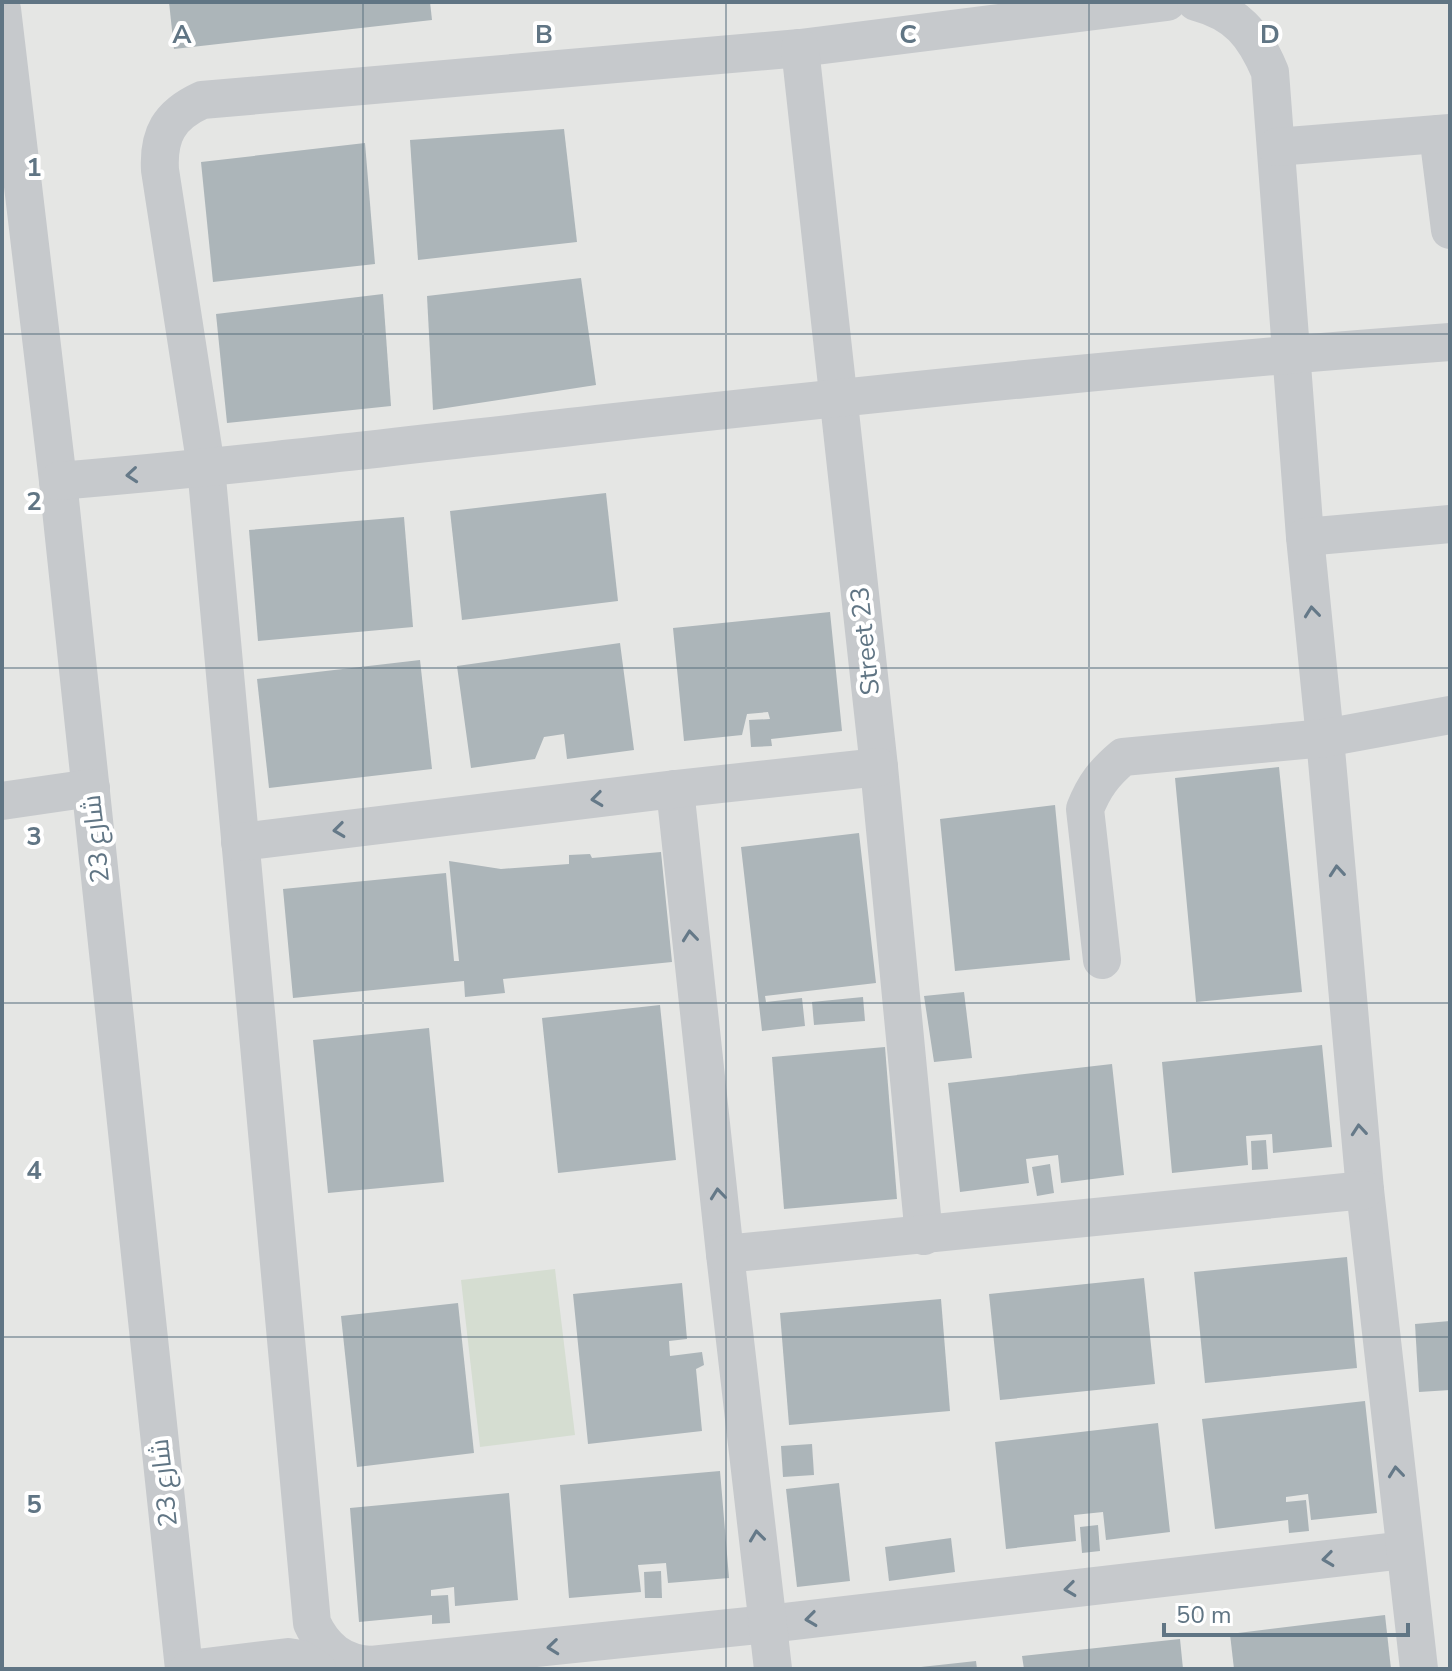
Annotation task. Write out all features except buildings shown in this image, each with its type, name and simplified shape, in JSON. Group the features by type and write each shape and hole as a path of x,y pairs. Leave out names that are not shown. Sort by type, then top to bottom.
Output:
{"street":[{"path":"1167,2 800,48 202,100 185,107 172,119 163,135 159,152 160,170 206,467 312,1623 317,1635 335,1654 358,1664 371,1665 768,1624 1405,1550"},
{"path":"1196,2 1215,7 1240,23 1259,45 1270,72 1305,537 1365,1190 1419,1669"},
{"name":"شارع 23","path":"2,9 58,481 187,1669"},
{"name":"Street 23","path":"800,48 879,767 924,1236"},
{"path":"1276,147 1444,133 1450,230"},
{"path":"58,481 838,397 1450,342"},
{"path":"1305,537 1450,524"},
{"path":"1102,960 1085,809 1093,789 1106,771 1123,757 1325,738 1450,715"},
{"path":"240,842 879,767"},
{"path":"2,801 91,788"},
{"path":"675,789 773,1669"},
{"path":"725,1254 1365,1190"},
{"path":"187,1669 288,1657 301,1659 317,1669"}],"shaded area":[{"path":"2,2 1450,2 1450,1669 2,1669"},
{"path":"555,1269 575,1435 480,1447 461,1280"}]}
